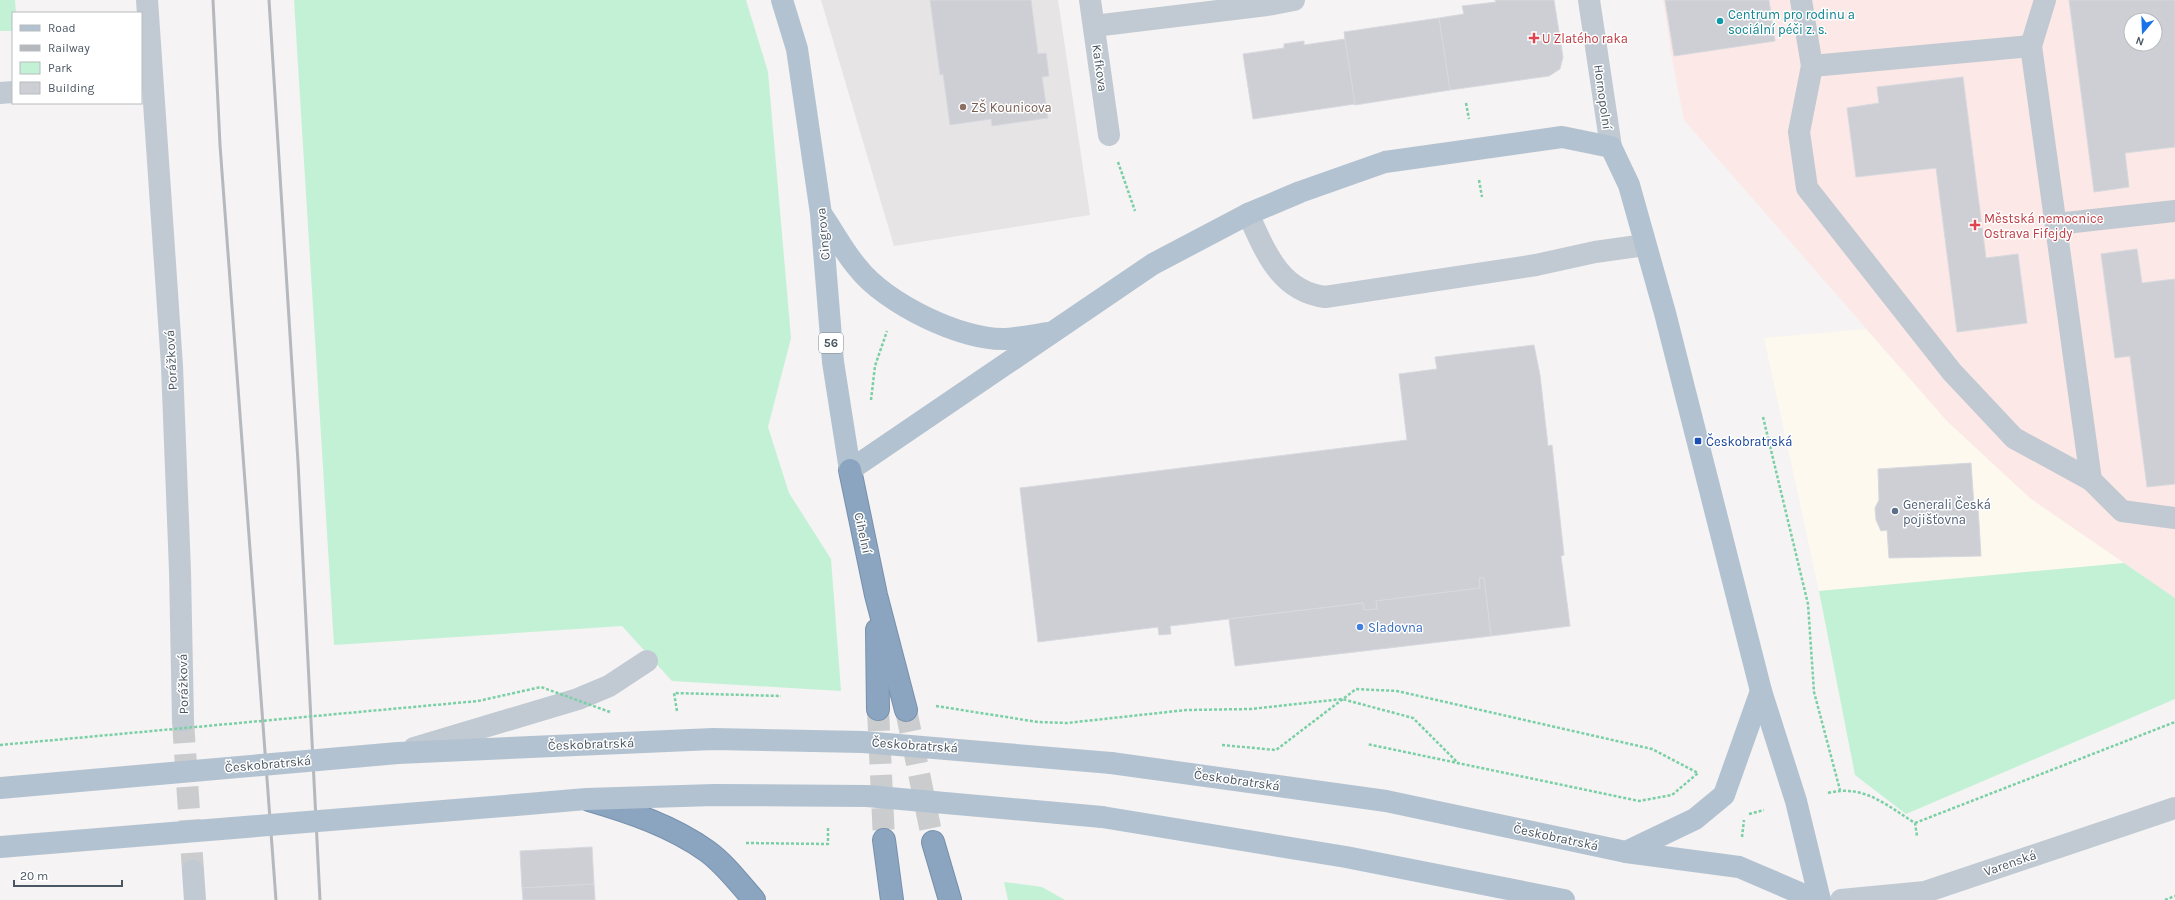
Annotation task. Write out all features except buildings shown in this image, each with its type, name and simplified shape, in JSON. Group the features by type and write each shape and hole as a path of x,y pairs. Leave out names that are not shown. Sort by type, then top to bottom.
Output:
{"highway":[{"name":"Cihelní","path":"850,470 876,595 906,710"},
{"name":"Cihelní","path":"876,595 878,709"},
{"path":"586,800 628,812 671,831 707,851 731,873 754,900"},
{"path":"884,840 892,900"},
{"path":"933,842 950,900"}],"main road":[{"name":"Cingrova","path":"782,0 797,49 821,214 833,362 850,470"},
{"path":"850,470 1153,264 1248,214 1300,192 1385,162 1562,137 1611,147 1629,185 1665,313 1761,691 1796,801 1820,900"},
{"path":"821,214 858,269 900,304 927,320 982,336 1005,339 1054,332"},
{"path":"1626,852 1695,819 1724,795 1761,691"},
{"name":"Českobratrská","path":"0,788 398,753 729,739 863,742 991,751 1111,763 1386,801 1626,852 1739,867 1816,900"},
{"path":"0,847 586,800 714,795 867,796 1102,817 1346,857 1564,900"}],"street":[{"name":"Porážková","path":"147,0 147,80 159,188 172,366 180,571 183,721"},
{"name":"Kafkova","path":"1090,0 1109,135"},
{"path":"1094,26 1294,0"},
{"name":"Hornopolní","path":"1589,0 1611,147"},
{"path":"1801,0 1812,66 1799,132 1807,188 1952,372 2014,438 2091,480 2122,511 2175,518"},
{"path":"2045,0 2031,46 2091,480"},
{"path":"1812,66 2031,46"},
{"path":"0,93 12,92"},
{"path":"2056,224 2175,211"},
{"path":"1248,214 1271,261 1284,278 1298,289 1311,295 1325,297 1536,265 1595,252 1645,245"},
{"path":"398,753 578,699 609,686 647,661"},
{"name":"Varenská","path":"1841,900 1925,892 2175,808"},
{"path":"193,871 195,900"}],"path":[{"path":"1109,135 1135,211"},
{"path":"871,401 875,366 892,315 900,304"},
{"path":"1763,417 1808,604 1814,692 1840,790"},
{"path":"1215,745 1276,750 1356,689 1397,691 1652,749 1698,772 1672,795 1639,801 1459,765 1367,744"},
{"path":"677,712 674,693 781,696"},
{"path":"931,705 1038,722 1067,723 1186,710 1251,709 1342,699 1412,718 1459,765"},
{"path":"1914,823 2175,722"},
{"path":"1828,793 1840,790 1855,790 1879,801 1914,823 1917,836"},
{"path":"1741,841 1744,815"},
{"path":"744,843 828,844 828,827"},
{"path":"2165,900 2175,896"}],"shaded area":[{"name":"ZŠ Kounicova","path":"821,0 1058,0 1090,215 894,246"},
{"name":"Městská nemocnice Ostrava Fifejdy","path":"1663,0 2175,0 2175,598 2030,498 1947,421 1684,120 1671,53"},
{"path":"1866,329 1947,421 2030,498 2124,563 1819,591 1764,338"}],"green space":[{"path":"0,0 15,0 16,12 12,12 12,31 0,31"},
{"path":"294,0 746,0 768,72 791,338 768,427 789,493 831,559 841,691 672,681 622,626 334,645"},
{"path":"2124,563 2175,598 2175,699 1906,814 1855,775 1819,591"},
{"path":"1004,882 1042,887 1065,900 1008,900"}],"tunnel":[{"path":"878,709 884,840"},
{"path":"906,710 933,842"},
{"path":"183,721 193,871"}],"railway":[{"path":"213,0 220,145 276,900"},
{"path":"269,0 298,462 320,900"}],"place":[{"name":"Centrum pro rodinu a sociální péči z. s.","path":"1720,21"},
{"name":"U Zlatého raka","path":"1534,38"},
{"name":"ZŠ Kounicova","path":"963,107"},
{"name":"Městská nemocnice Ostrava Fifejdy","path":"1975,225"},
{"name":"Českobratrská","path":"1698,441"},
{"name":"Generali Česká pojišťovna","path":"1895,511"},
{"name":"Sladovna","path":"1360,627"}]}
